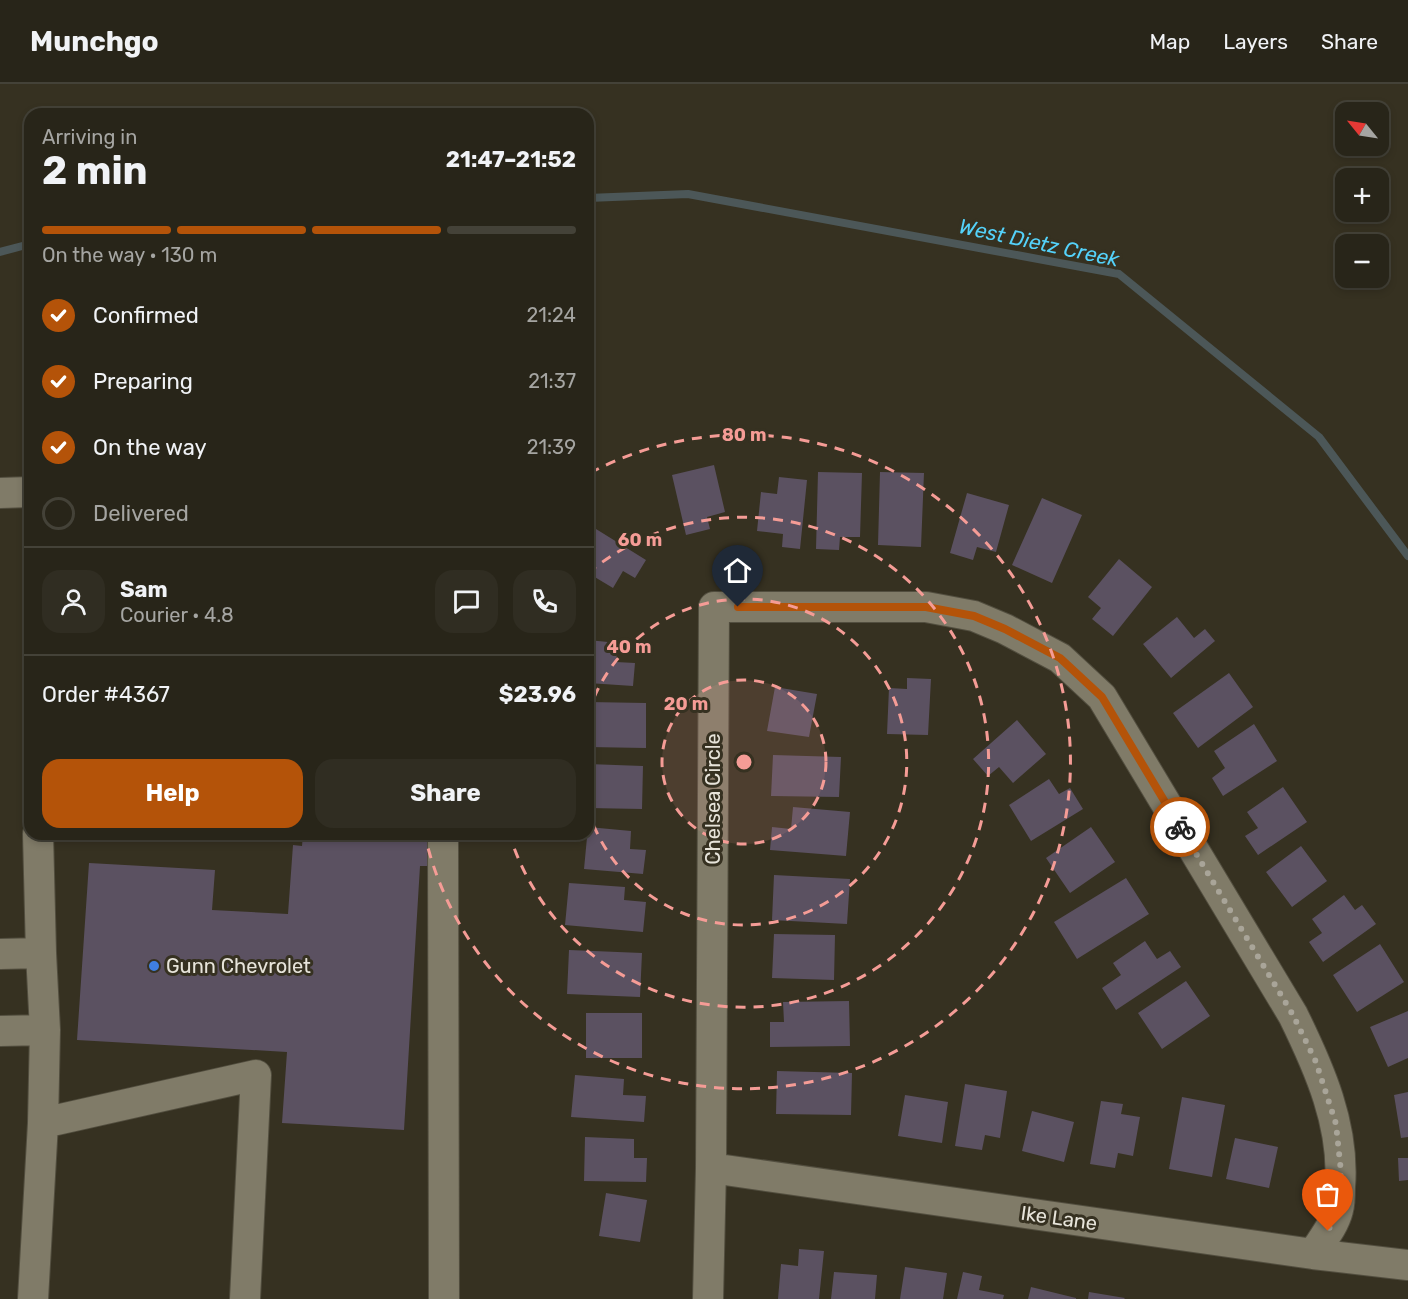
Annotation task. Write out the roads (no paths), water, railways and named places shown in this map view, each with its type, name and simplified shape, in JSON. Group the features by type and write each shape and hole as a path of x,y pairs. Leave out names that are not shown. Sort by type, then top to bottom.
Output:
{"street":[{"path":"0,493 24,492"},
{"name":"Chelsea Circle","path":"711,1168 714,607 926,607 974,616 1005,629 1060,658 1102,697 1269,974 1293,1015 1316,1062 1336,1124 1341,1172 1338,1209 1328,1231 1313,1254"},
{"path":"33,1299 43,1123 45,1029 38,840"},
{"path":"443,840 444,1299"},
{"path":"0,954 41,953"},
{"path":"0,1031 45,1029"},
{"path":"43,1123 256,1075 245,1299"},
{"path":"708,1299 711,1168"},
{"name":"Ike Lane","path":"711,1168 1313,1254 1408,1265"}],"waterway":[{"name":"West Dietz Creek","path":"594,198 688,194 1119,274 1319,437 1408,556"},
{"name":"West Dietz Creek","path":"0,252 24,246"}],"place":[{"name":"Gunn Chevrolet","path":"154,966"}]}
